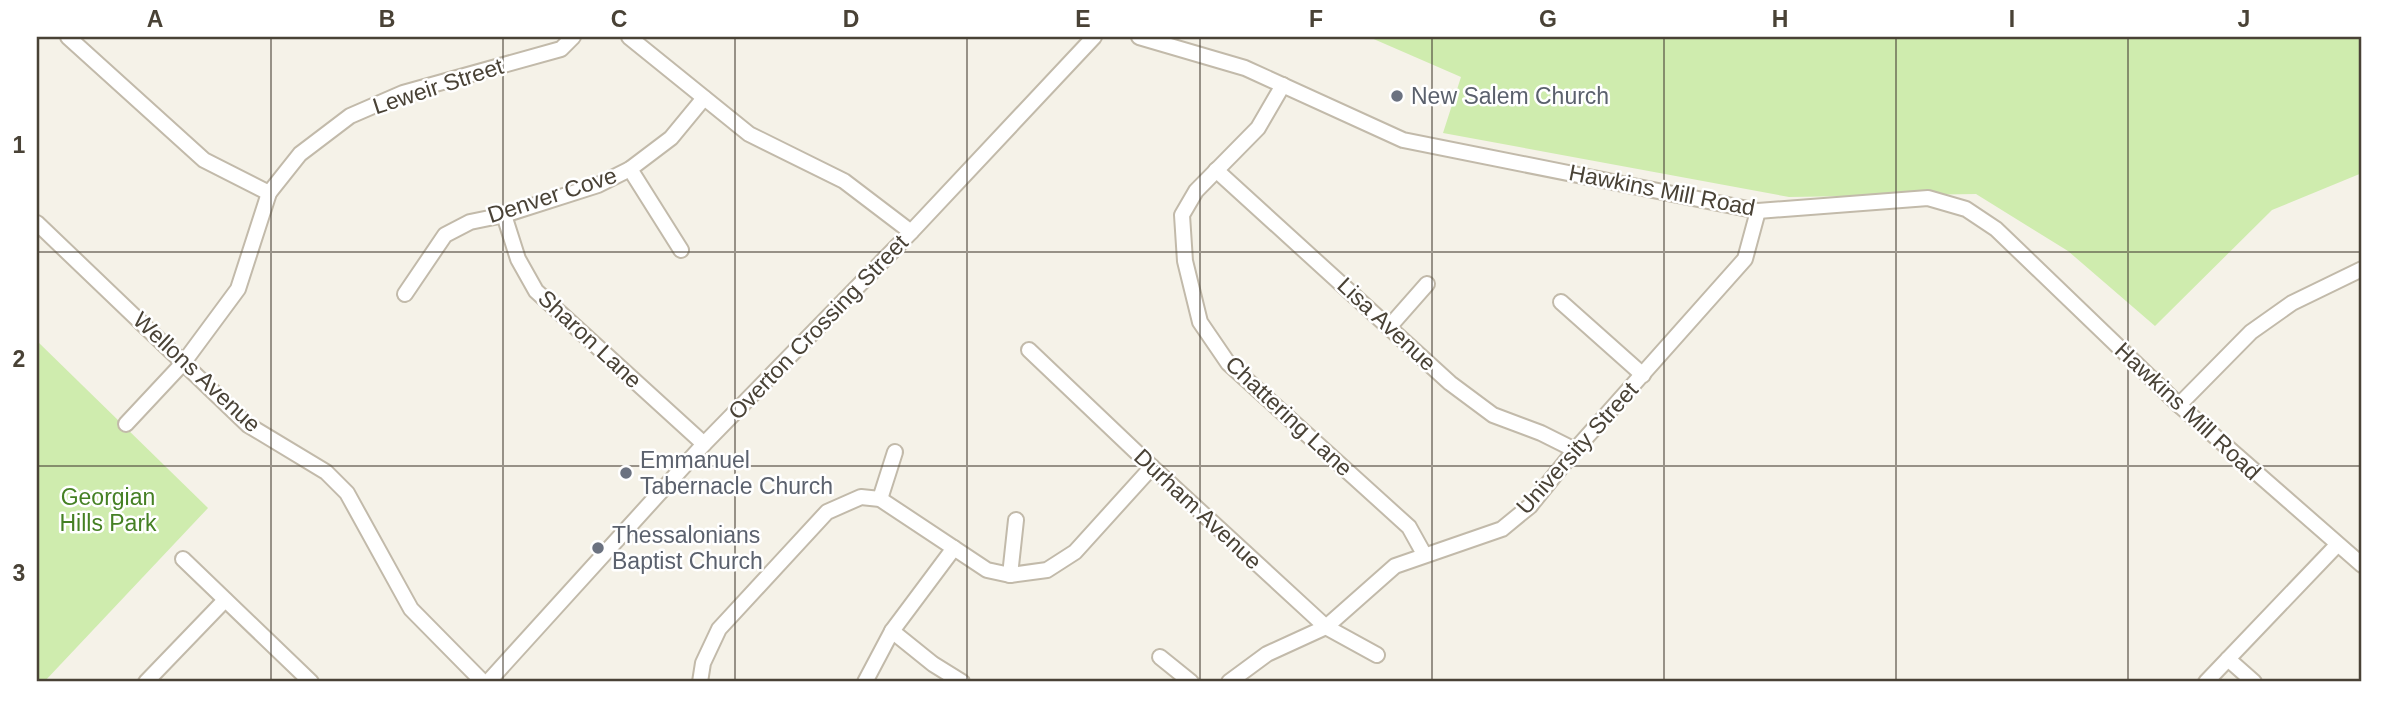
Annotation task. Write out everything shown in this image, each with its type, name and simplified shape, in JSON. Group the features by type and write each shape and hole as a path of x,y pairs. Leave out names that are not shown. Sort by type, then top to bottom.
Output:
{"street":[{"path":"68,37 204,160 269,193"},
{"name":"Leweir Street","path":"126,424 184,362 238,289 269,193 300,154 350,116 403,93 561,49 573,37"},
{"path":"629,37 749,134 844,181 911,232"},
{"name":"Overton Crossing Street","path":"485,682 704,444 911,232 1094,37"},
{"name":"Hawkins Mill Road","path":"1139,37 1245,68 1403,140 1758,211 1928,198 1966,209 1996,229 2179,405 2362,565"},
{"name":"Chattering Lane","path":"1283,85 1258,128 1196,191 1182,215 1185,261 1200,322 1228,363 1409,527 1424,554"},
{"name":"Denver Cove","path":"405,293 445,235 470,222 504,215 598,185 630,169 671,138 704,98"},
{"path":"630,169 681,250"},
{"name":"Lisa Avenue","path":"1216,170 1450,383 1493,415 1576,450"},
{"name":"University Street","path":"1229,682 1267,653 1326,627 1395,565 1502,529 1530,506 1745,259 1758,211"},
{"name":"Sharon Lane","path":"504,215 517,259 536,291 704,444"},
{"name":"Wellons Avenue","path":"37,223 248,425 326,472 347,493 411,609 485,682"},
{"path":"2179,405 2251,332 2292,303 2362,269"},
{"path":"1390,326 1427,284"},
{"path":"1561,302 1643,375"},
{"name":"Durham Avenue","path":"1030,350 1326,627 1377,656"},
{"path":"880,499 895,452"},
{"path":"700,682 703,663 719,629 827,512 861,497 880,499 987,570 1010,575 1047,570 1075,552 1152,467"},
{"path":"1010,575 1016,520"},
{"path":"2206,682 2337,545"},
{"path":"865,682 892,631 954,548"},
{"path":"183,559 310,682"},
{"path":"145,682 225,600"},
{"path":"892,631 933,664 961,682"},
{"path":"1160,657 1191,682"},
{"path":"2228,659 2254,682"}],"green space":[{"path":"1369,37 2362,37 2362,173 2272,210 2155,326 2068,251 1976,194 1789,197 1443,133 1461,77"},
{"name":"Georgian Hills Park","path":"37,341 208,508 44,682 37,682"}],"place":[{"name":"New Salem Church","path":"1397,96"},
{"name":"Emmanuel Tabernacle Church","path":"626,473"},
{"name":"Thessalonians Baptist Church","path":"598,548"}]}
